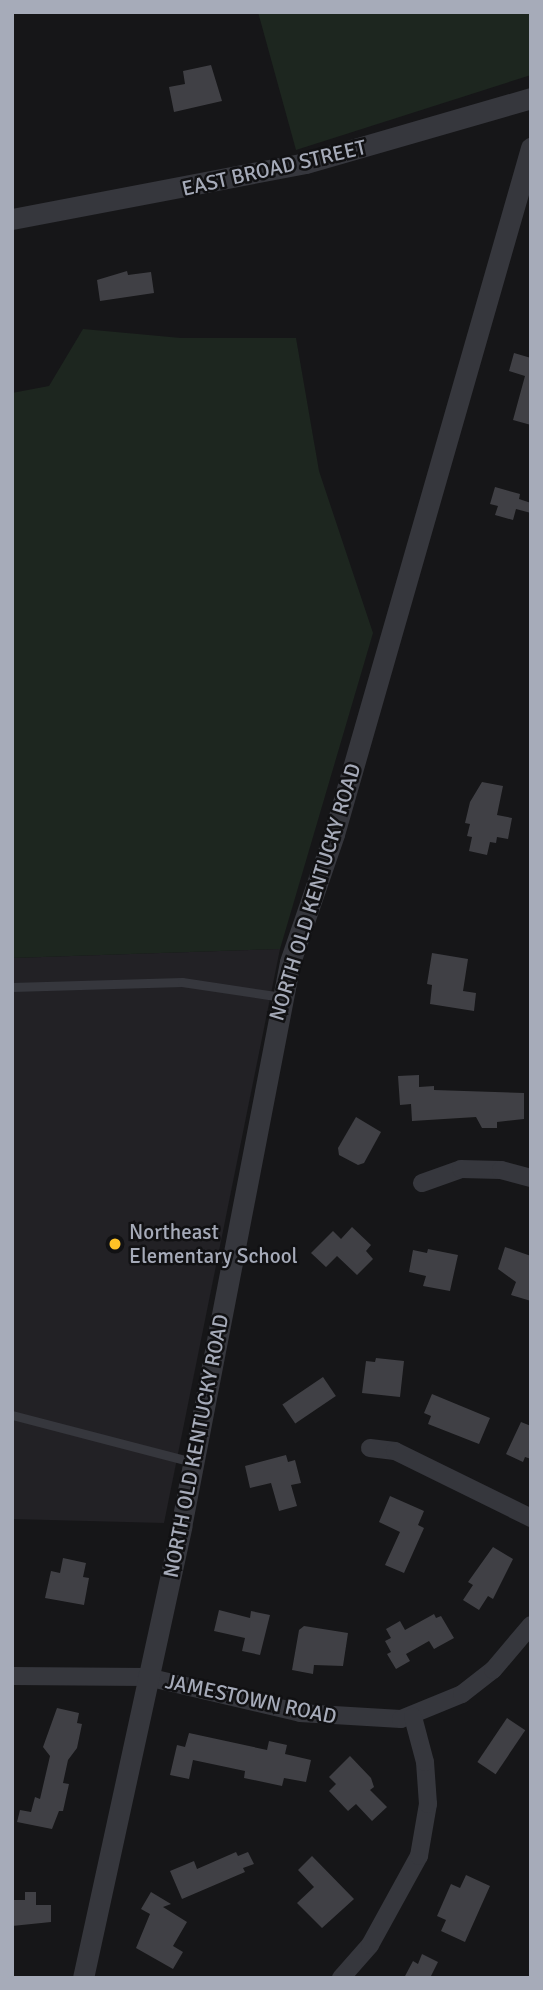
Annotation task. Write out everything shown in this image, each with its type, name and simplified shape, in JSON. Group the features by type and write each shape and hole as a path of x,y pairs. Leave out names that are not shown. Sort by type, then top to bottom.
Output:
{"street":[{"name":"EAST BROAD STREET","path":"12,219 306,163 531,99"},
{"name":"NORTH OLD KENTUCKY ROAD","path":"83,1978 193,1462 282,997 334,834 531,148"},
{"path":"422,1183 461,1169 501,1170 531,1178"},
{"path":"370,1448 395,1451 531,1518"},
{"name":"JAMESTOWN ROAD","path":"12,1676 147,1677 300,1713 379,1720 413,1717 462,1694 493,1670 531,1625"},
{"path":"341,1978 370,1945 419,1856 428,1804 425,1762 413,1717"}],"lane":[{"path":"12,987 182,982 255,990 282,997"},
{"path":"12,1415 193,1462"}],"shaded area":[{"path":"258,12 531,12 531,75 296,150"},
{"path":"83,329 181,338 296,338 319,471 373,633 280,949 12,958 12,393 49,386"},
{"name":"Northeast Elementary School","path":"280,949 164,1523 12,1519 12,958"}],"building":[{"path":"211,65 222,101 174,112 169,87 185,84 183,71"},
{"path":"127,271 128,275 151,272 154,293 100,301 97,280"},
{"path":"514,353 531,358 531,425 513,420 525,376 509,371"},
{"path":"495,487 520,494 519,499 531,503 531,513 516,509 513,520 495,515 498,506 490,504"},
{"path":"482,782 503,786 497,815 512,818 508,839 497,837 496,843 490,842 487,855 469,851 472,837 467,836 470,824 465,823 470,802"},
{"path":"432,953 468,959 463,991 476,993 474,1011 430,1004 432,985 427,984"},
{"path":"419,1075 419,1087 434,1086 434,1090 524,1093 524,1119 497,1122 497,1128 482,1128 476,1117 412,1121 411,1104 400,1105 398,1076"},
{"path":"356,1117 381,1132 364,1163 358,1165 339,1155 338,1148"},
{"path":"352,1227 371,1245 366,1251 373,1259 357,1275 337,1256 326,1267 311,1253 333,1231 341,1239"},
{"path":"505,1247 531,1256 531,1301 511,1295 516,1282 498,1269"},
{"path":"428,1249 458,1255 450,1291 423,1286 426,1276 409,1272 413,1250 427,1253"},
{"path":"376,1358 404,1361 400,1397 362,1393 366,1361 375,1362"},
{"path":"323,1377 336,1396 295,1423 282,1404"},
{"path":"432,1394 490,1418 479,1444 428,1424 431,1416 424,1413"},
{"path":"521,1422 531,1426 531,1459 525,1457 523,1462 506,1454"},
{"path":"286,1455 288,1462 295,1460 301,1483 291,1485 297,1506 279,1511 271,1483 250,1488 245,1466"},
{"path":"390,1496 424,1511 418,1525 424,1528 404,1573 385,1565 400,1532 379,1522"},
{"path":"493,1547 513,1559 493,1599 488,1596 479,1610 463,1600 473,1585 468,1582"},
{"path":"63,1558 86,1563 83,1577 89,1578 84,1605 45,1598 51,1571 60,1573"},
{"path":"219,1610 250,1618 251,1611 270,1615 260,1655 242,1651 245,1638 214,1631"},
{"path":"434,1614 436,1618 441,1616 454,1638 434,1649 429,1641 406,1654 410,1661 396,1669 387,1654 391,1652 385,1641 391,1638 386,1629 400,1621 405,1630"},
{"path":"304,1626 348,1633 343,1666 314,1665 313,1674 292,1670 299,1630"},
{"path":"57,1708 79,1713 77,1723 82,1724 77,1748 68,1760 63,1783 69,1784 63,1811 59,1811 52,1829 17,1822 20,1810 31,1812 35,1797 40,1799 50,1756 43,1747"},
{"path":"507,1718 525,1730 496,1774 477,1762"},
{"path":"189,1733 267,1750 269,1741 287,1745 285,1754 311,1760 306,1782 284,1778 282,1786 244,1778 245,1771 193,1760 189,1779 170,1775 177,1745 185,1747"},
{"path":"350,1756 371,1778 374,1787 370,1790 387,1807 372,1821 356,1804 348,1811 329,1791 336,1784 329,1777"},
{"path":"236,1852 238,1856 248,1852 254,1864 243,1868 245,1872 182,1899 170,1871 194,1861 197,1869"},
{"path":"312,1856 354,1899 322,1928 297,1903 314,1887 298,1870"},
{"path":"466,1875 490,1886 465,1942 441,1931 446,1920 437,1916 451,1884 460,1888"},
{"path":"25,1892 36,1892 36,1905 51,1905 51,1922 12,1926 12,1900 25,1900"},
{"path":"151,1892 171,1904 163,1907 187,1922 173,1946 183,1952 173,1969 136,1948 150,1914 141,1909"},
{"path":"422,1954 438,1962 430,1978 404,1978 413,1961 418,1964"}],"place":[{"name":"Northeast Elementary School","path":"115,1244"}]}
